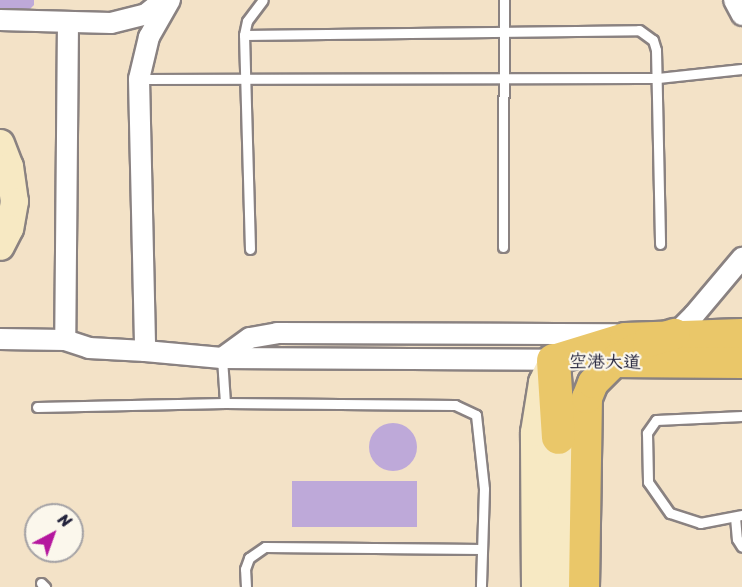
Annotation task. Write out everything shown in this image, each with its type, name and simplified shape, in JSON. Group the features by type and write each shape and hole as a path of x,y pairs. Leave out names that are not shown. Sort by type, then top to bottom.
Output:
{"highway":[{"path":"553,360 558,437"}],"main road":[{"name":"空港大道","path":"553,360 625,338 675,334 742,334"},
{"path":"584,587 584,420 593,383 613,362 648,342 675,334"},
{"name":"空港大道","path":"553,360 742,363"}],"street":[{"path":"0,20 68,22 131,20 163,0"},
{"path":"145,351 139,79 149,37 170,0"},
{"path":"734,0 742,15"},
{"path":"65,340 68,22"},
{"path":"0,143 9,166 14,201 9,228 0,246"},
{"path":"222,357 250,338 277,333 675,334 742,258"},
{"path":"0,339 65,340 89,348 222,357 553,360 542,382 534,432 535,587"},
{"path":"558,437 559,587"}],"lane":[{"path":"250,249 244,35 247,21 263,0"},
{"path":"503,247 504,0"},
{"path":"244,35 639,30 653,40 658,78 660,244"},
{"path":"139,79 245,81 658,78 742,69"},
{"path":"222,357 225,403"},
{"path":"36,407 225,403 455,405 468,409 479,424 484,489 481,587"},
{"path":"742,416 656,420 647,433 648,482 670,513 700,523 738,516 737,539 742,547"},
{"path":"246,587 245,569 249,558 265,547 482,549"}],"building":[{"path":"0,0 34,0 34,5 23,16 0,15"},
{"path":"393,423 410,430 417,447 410,464 393,471 376,464 369,447 376,430"},
{"path":"292,481 417,481 417,527 292,527"}]}
